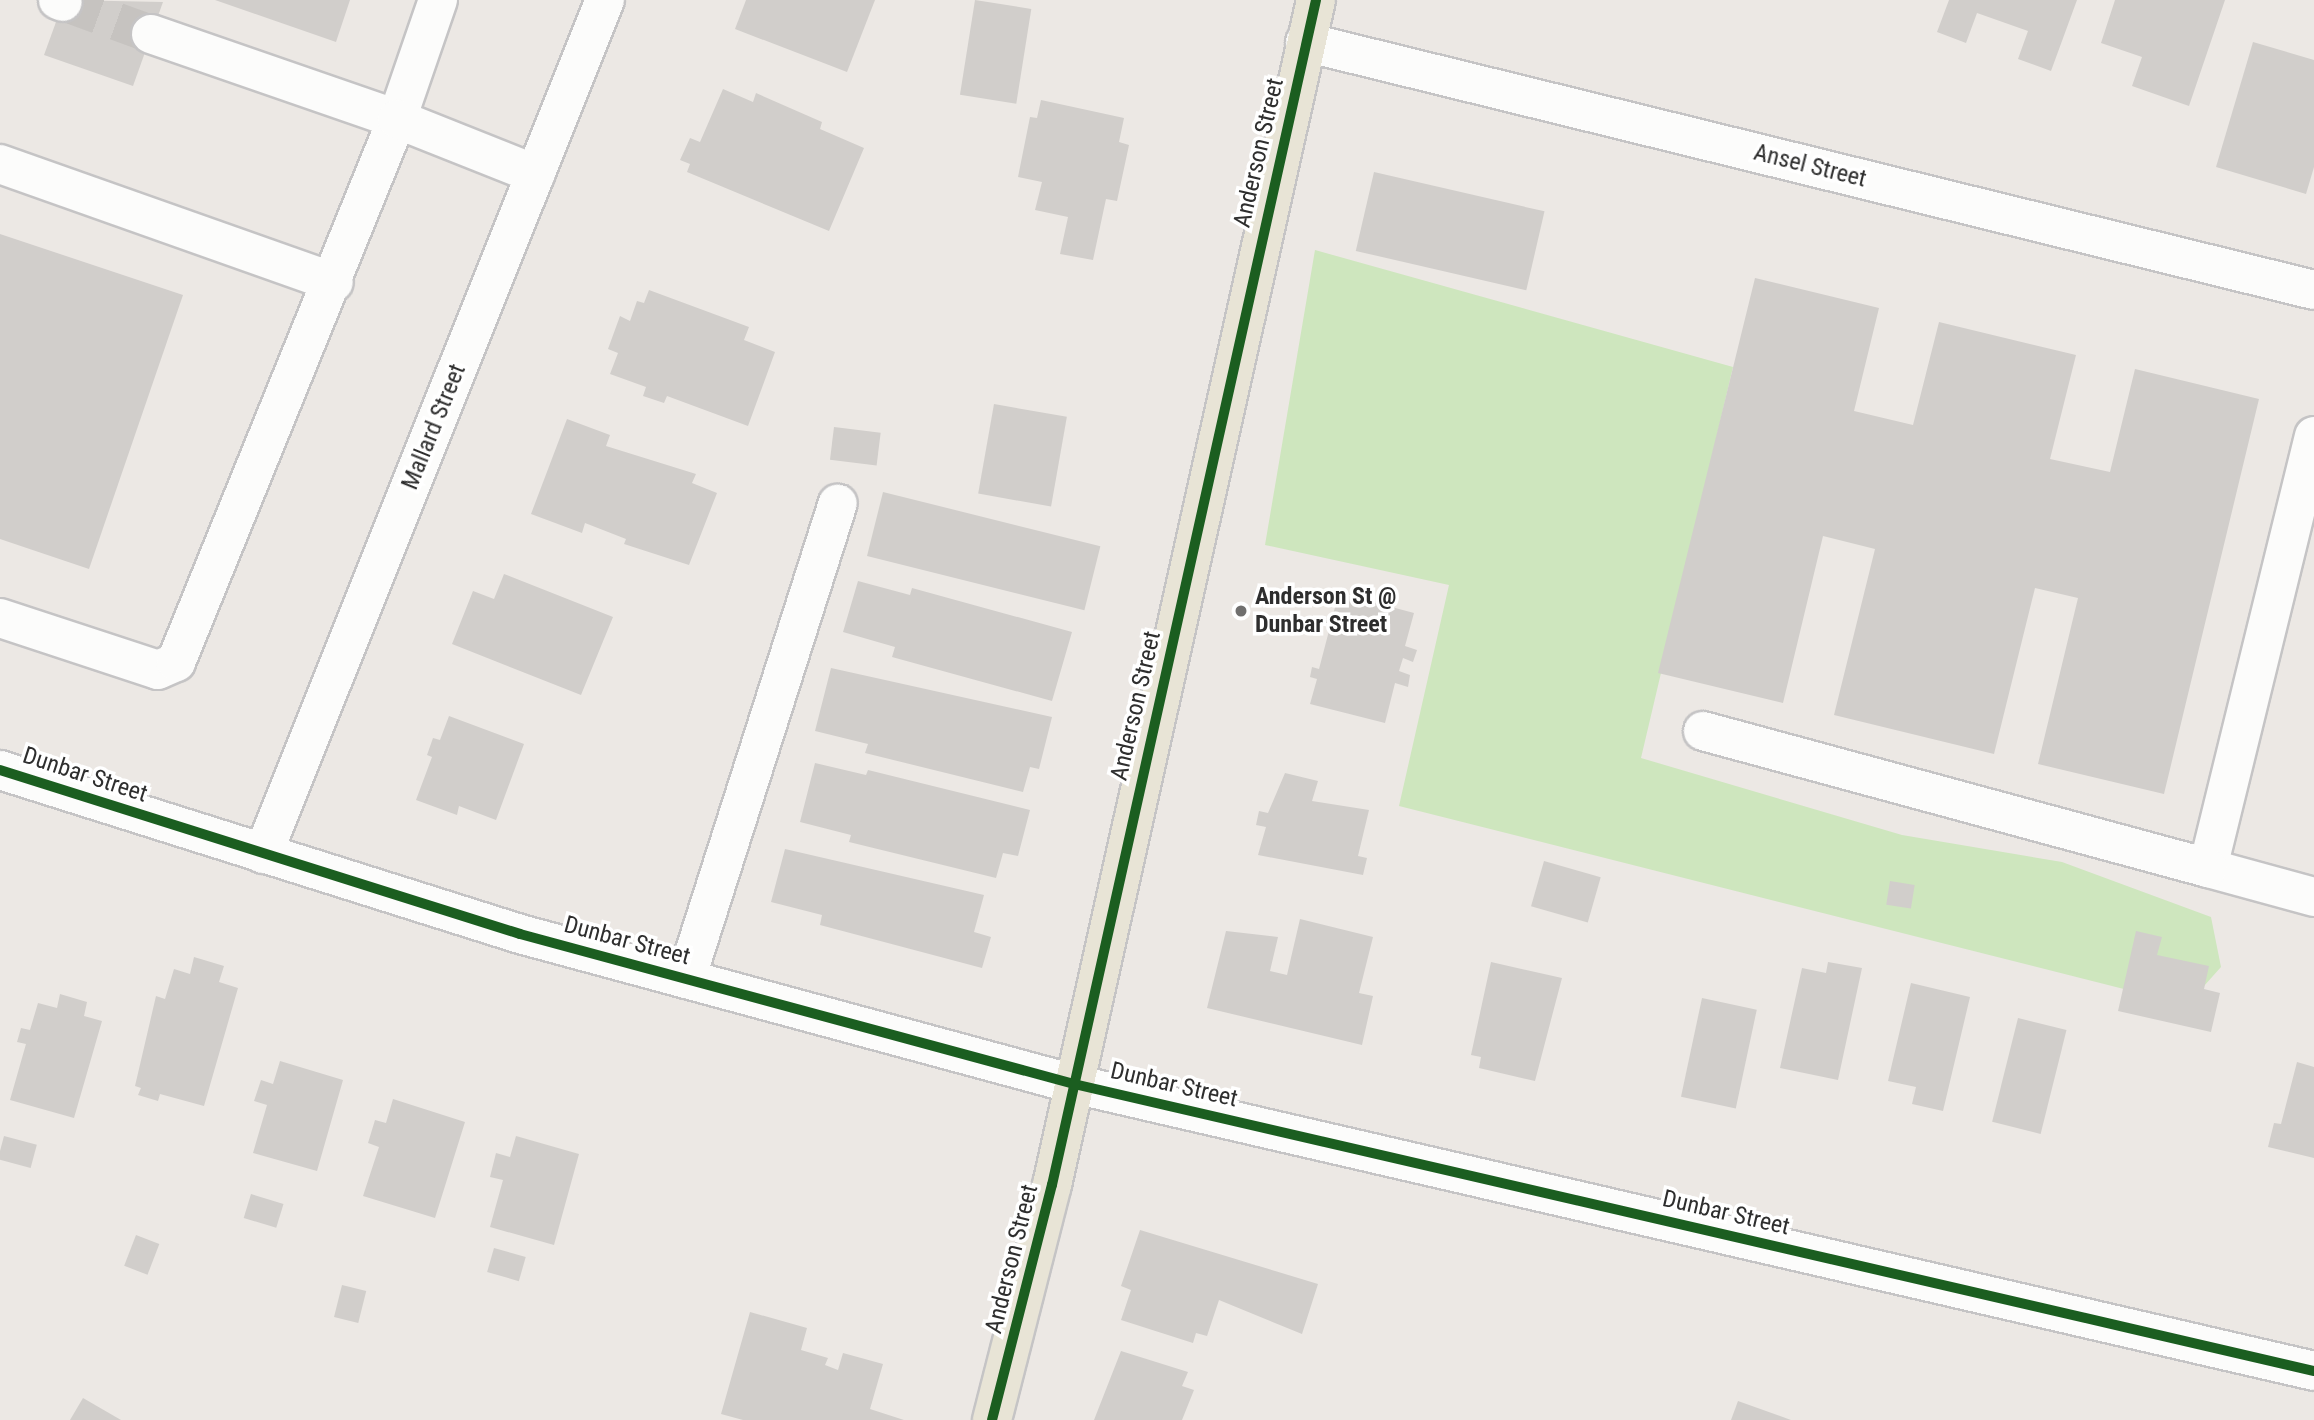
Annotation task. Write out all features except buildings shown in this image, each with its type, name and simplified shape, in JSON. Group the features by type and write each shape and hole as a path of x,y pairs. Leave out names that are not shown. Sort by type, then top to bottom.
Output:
{"main road":[{"name":"Anderson Street","path":"992,1420 1074,1084 1316,0"}],"street":[{"path":"0,618 158,670 176,662 334,282 397,119 438,0"},
{"name":"Mallard Street","path":"264,854 605,0"},
{"path":"151,34 397,119 536,174"},
{"name":"Ansel Street","path":"1305,42 2314,290"},
{"path":"0,164 334,282"},
{"path":"2208,869 2314,436"},
{"path":"686,979 838,504"},
{"path":"1703,731 2314,897"},
{"name":"Dunbar Street","path":"0,770 264,854 686,979 1074,1084 2314,1371"}],"green space":[{"path":"1315,250 1733,367 1641,758 1902,835 2062,862 2211,917 2221,967 2187,1005 1399,806 1449,585 1265,545"}],"tunnel":[{"path":"63,2 151,34"}],"cycle path":[{"path":"992,1420 1052,1185 1316,0"},
{"path":"0,770 520,934 1074,1084 2314,1371"}],"place":[{"name":"Anderson St @ Dunbar Street","path":"1241,611"}]}
